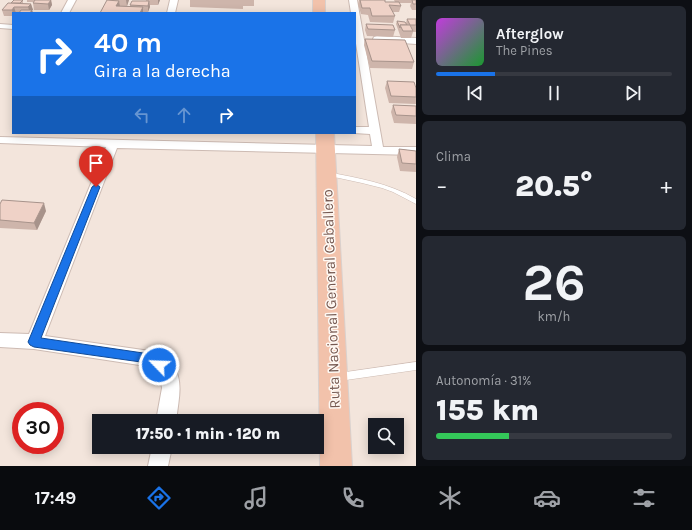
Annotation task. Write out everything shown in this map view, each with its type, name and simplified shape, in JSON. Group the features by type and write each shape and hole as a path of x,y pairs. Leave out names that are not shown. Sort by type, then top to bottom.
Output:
{"highway":[{"path":"319,0 319,12"},
{"name":"Ruta Nacional General Caballero","path":"325,141 336,466"}],"street":[{"path":"66,12 72,0"},
{"path":"171,12 174,0"},
{"path":"354,0 355,12"},
{"path":"0,26 12,27"},
{"path":"356,26 357,39 366,78 378,150"},
{"path":"357,39 416,41"},
{"path":"356,80 366,78"},
{"path":"356,130 375,131"},
{"path":"0,140 113,144 325,141 378,150 416,151"},
{"path":"34,342 113,144"},
{"path":"0,340 34,342 150,359 168,372 171,388 167,414"},
{"path":"158,466 161,454"}],"lane":[{"path":"326,174 369,182 403,193 416,202"},
{"path":"333,378 416,366"}],"shaded area":[{"path":"0,0 416,0 416,466 0,466"}],"building":[{"path":"14,0 23,0 20,3 11,3"},
{"path":"35,0 51,0 48,4 33,3"},
{"path":"107,0 119,1 116,6 143,7 140,12 101,12"},
{"path":"360,0 385,0 385,2 399,2 401,6 389,5 395,16 372,16 370,8 362,8"},
{"path":"412,0 416,0 416,4 413,4"},
{"path":"132,1 149,1 148,6 130,5"},
{"path":"8,3 31,4 28,7 14,7 12,10 2,10"},
{"path":"21,10 32,10 31,12 20,12"},
{"path":"407,19 416,19 416,25 410,25"},
{"path":"397,21 405,22 407,25 400,25 400,28"},
{"path":"366,24 393,25 395,30 368,29"},
{"path":"400,25 410,25 413,31 403,31"},
{"path":"365,39 405,40 414,62 372,61"},
{"path":"387,81 414,82 416,97 391,96"},
{"path":"393,105 416,106 416,116 396,115"},
{"path":"399,149 416,151 416,164 402,163"},
{"path":"2,200 44,203 34,223 0,220 0,204"}],"route":[{"path":"96,187 34,342 150,359 159,365"}]}
